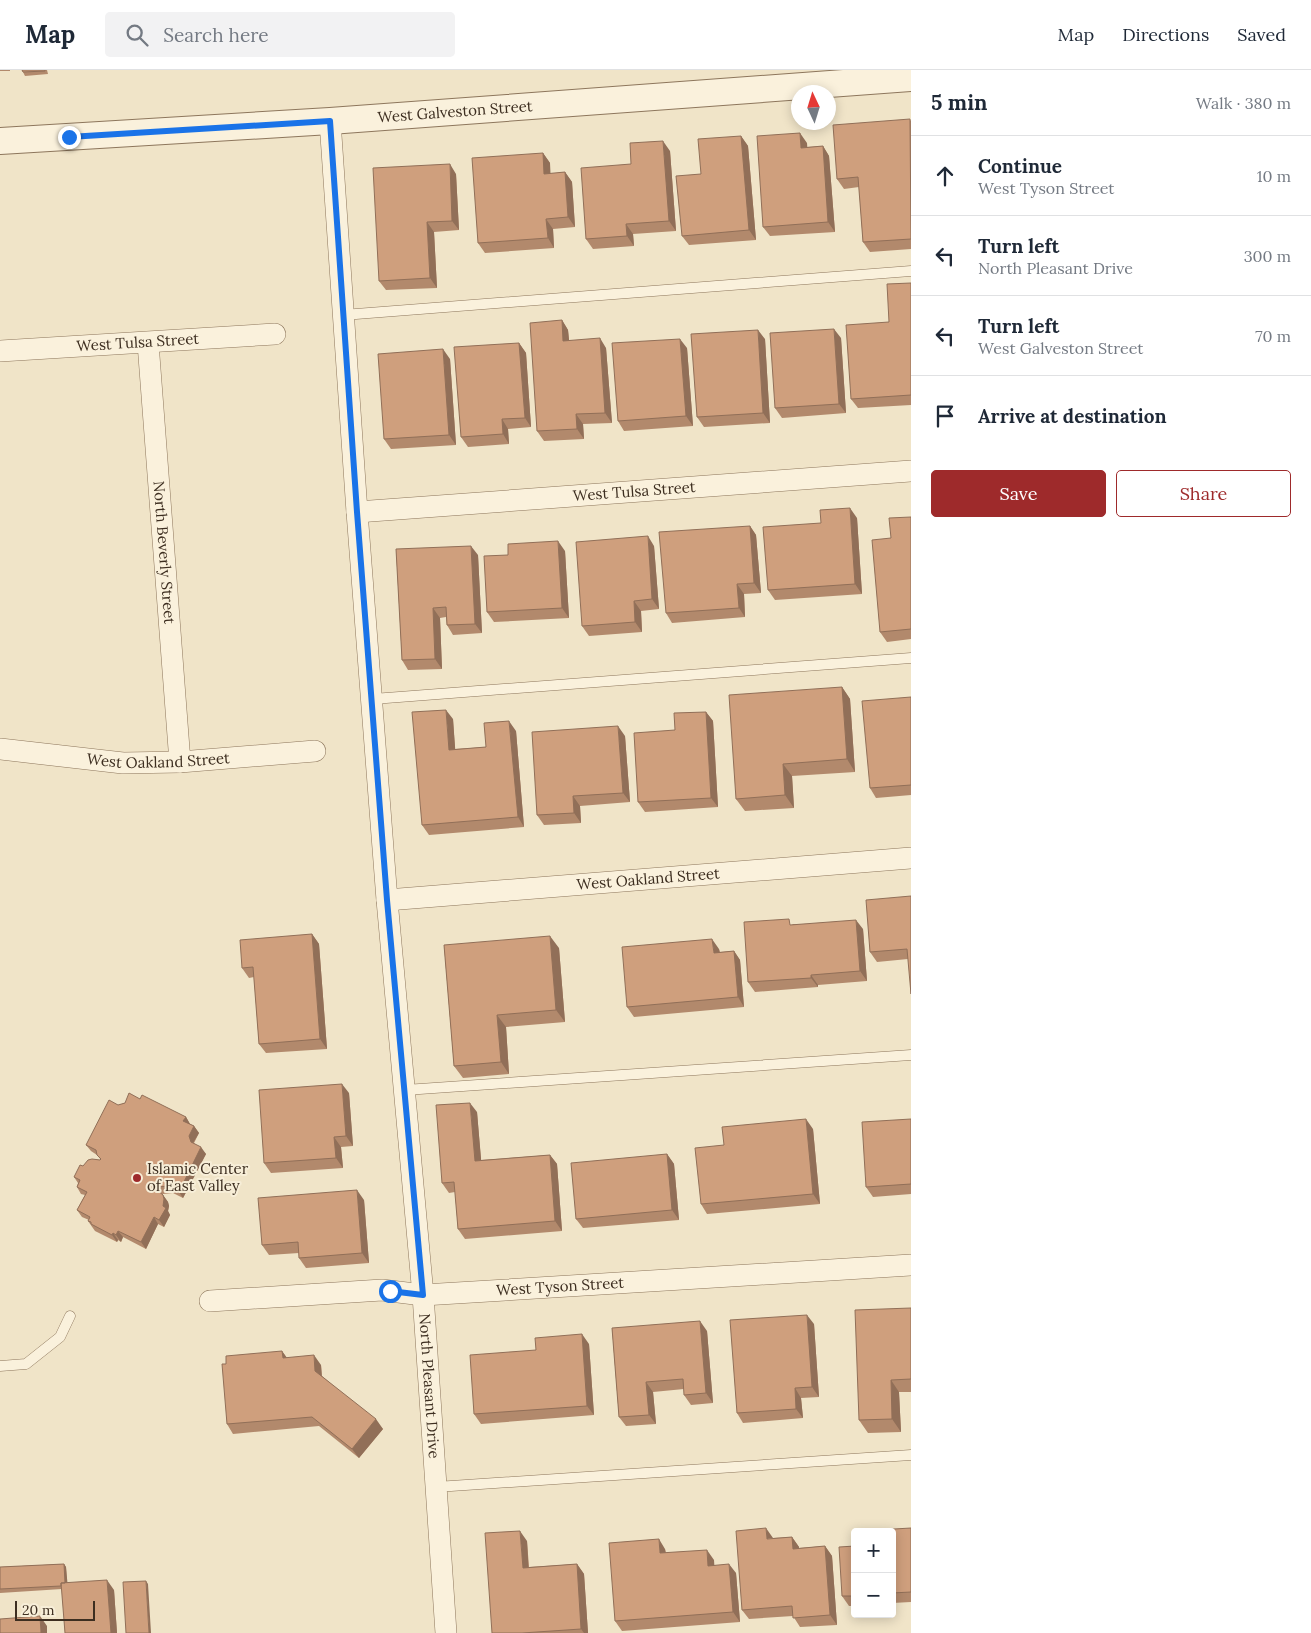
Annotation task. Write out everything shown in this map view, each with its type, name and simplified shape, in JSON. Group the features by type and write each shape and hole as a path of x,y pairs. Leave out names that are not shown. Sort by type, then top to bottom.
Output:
{"street":[{"name":"West Galveston Street","path":"0,141 330,121 911,78"},
{"name":"North Pleasant Drive","path":"330,121 357,512 373,699 387,900 423,1295 446,1633"},
{"name":"West Tulsa Street","path":"0,351 275,334"},
{"name":"North Beverly Street","path":"148,343 180,762"},
{"name":"West Tulsa Street","path":"357,512 911,470"},
{"name":"West Oakland Street","path":"0,749 123,763 180,762 315,751"},
{"name":"West Oakland Street","path":"387,900 911,858"},
{"name":"West Tyson Street","path":"210,1301 382,1290 423,1295 911,1265"}],"lane":[{"path":"344,315 911,271"},
{"path":"373,699 911,658"},
{"path":"405,1090 911,1055"},
{"path":"0,1366 26,1364 60,1337 70,1316"},
{"path":"436,1488 911,1455"}],"building":[{"path":"22,70 45,70 45,71 23,72"},
{"path":"910,119 911,239 863,242 858,177 837,179 833,130 836,130 836,125"},
{"path":"800,133 801,148 823,146 828,222 763,227 757,136"},
{"path":"741,136 749,230 682,236 676,176 701,174 698,139"},
{"path":"663,141 669,221 626,224 627,236 586,239 581,168 631,164 630,143"},
{"path":"543,153 544,174 565,172 568,217 546,219 548,238 478,243 472,158"},
{"path":"450,164 452,221 427,222 430,278 379,281 373,168"},
{"path":"911,283 911,395 851,399 846,325 889,322 887,284"},
{"path":"562,320 563,341 600,338 605,413 576,414 577,429 537,431 530,323"},
{"path":"834,329 839,404 775,408 770,333"},
{"path":"758,330 763,413 697,417 691,334"},
{"path":"680,339 686,416 618,421 612,343"},
{"path":"519,343 525,418 502,419 503,434 461,437 454,347"},
{"path":"443,349 449,435 384,439 378,354"},
{"path":"850,508 855,584 768,590 763,527 821,523 820,510"},
{"path":"911,517 911,629 880,632 872,540 891,538 889,518"},
{"path":"750,526 754,583 737,584 739,608 666,613 659,532"},
{"path":"648,536 652,599 634,601 635,622 582,626 576,542"},
{"path":"558,541 562,608 487,612 484,556 508,555 508,544"},
{"path":"471,546 475,624 447,625 446,607 433,608 435,659 402,660 396,549"},
{"path":"842,687 847,759 783,764 785,795 736,799 729,695"},
{"path":"911,697 911,785 870,788 862,701"},
{"path":"446,710 449,750 486,747 484,723 509,721 518,817 422,825 412,712"},
{"path":"706,712 711,798 638,802 634,733 675,730 674,713"},
{"path":"618,726 623,793 573,796 574,813 537,815 532,732"},
{"path":"911,896 911,994 907,949 870,952 866,900"},
{"path":"789,919 790,925 856,920 860,971 811,975 811,978 748,982 744,922"},
{"path":"312,934 320,1039 259,1044 253,967 242,968 240,940"},
{"path":"550,936 556,1010 497,1015 501,1062 454,1066 444,945"},
{"path":"712,939 714,953 734,951 738,997 627,1007 622,947"},
{"path":"342,1084 346,1136 334,1137 336,1158 264,1163 259,1090"},
{"name":"Islamic Center of East Valley","path":"129,1093 140,1099 142,1095 186,1117 183,1121 194,1126 189,1136 191,1142 201,1147 179,1192 168,1186 158,1187 157,1190 163,1195 163,1206 166,1208 159,1220 154,1217 141,1242 118,1231 116,1235 113,1233 112,1235 91,1224 88,1221 90,1217 77,1210 87,1192 77,1187 80,1180 74,1177 80,1165 83,1166 88,1160 101,1159 97,1155 96,1150 86,1145 109,1100 118,1105 125,1103"},
{"path":"470,1103 475,1161 550,1155 555,1221 458,1229 454,1182 442,1183 436,1105"},
{"path":"806,1119 813,1194 701,1204 695,1148 724,1145 722,1127"},
{"path":"911,1119 911,1184 866,1187 862,1122"},
{"path":"667,1154 672,1210 576,1219 571,1163"},
{"path":"357,1190 362,1253 299,1258 298,1242 262,1245 258,1198"},
{"path":"911,1308 911,1379 891,1380 892,1419 859,1420 855,1310"},
{"path":"807,1315 812,1387 795,1388 796,1409 737,1413 730,1320"},
{"path":"700,1321 706,1393 684,1395 683,1379 646,1382 649,1415 619,1417 612,1328"},
{"path":"582,1334 587,1406 474,1414 470,1355 536,1350 535,1338"},
{"path":"282,1351 283,1358 314,1355 315,1371 376,1419 352,1449 312,1417 227,1424 222,1364 226,1364 226,1356"},
{"path":"766,1528 767,1539 792,1537 793,1549 825,1546 830,1615 793,1618 792,1606 742,1610 736,1531"},
{"path":"911,1528 911,1592 896,1593 896,1529"},
{"path":"520,1531 523,1568 577,1564 581,1629 492,1633 485,1533"},
{"path":"659,1539 660,1553 707,1550 708,1566 729,1564 733,1612 615,1621 609,1543"},
{"path":"851,1546 851,1596 842,1596 839,1547"},
{"path":"64,1564 65,1583 61,1583 61,1586 0,1589 0,1567"},
{"path":"107,1580 111,1633 65,1633 61,1583"},
{"path":"146,1581 149,1633 126,1633 123,1582"},
{"path":"40,1616 41,1633 0,1633 0,1619"}],"place":[{"name":"Islamic Center of East Valley","path":"137,1178"}],"route":[{"path":"69,137 330,121 357,512 387,900 423,1295 390,1291"}]}
